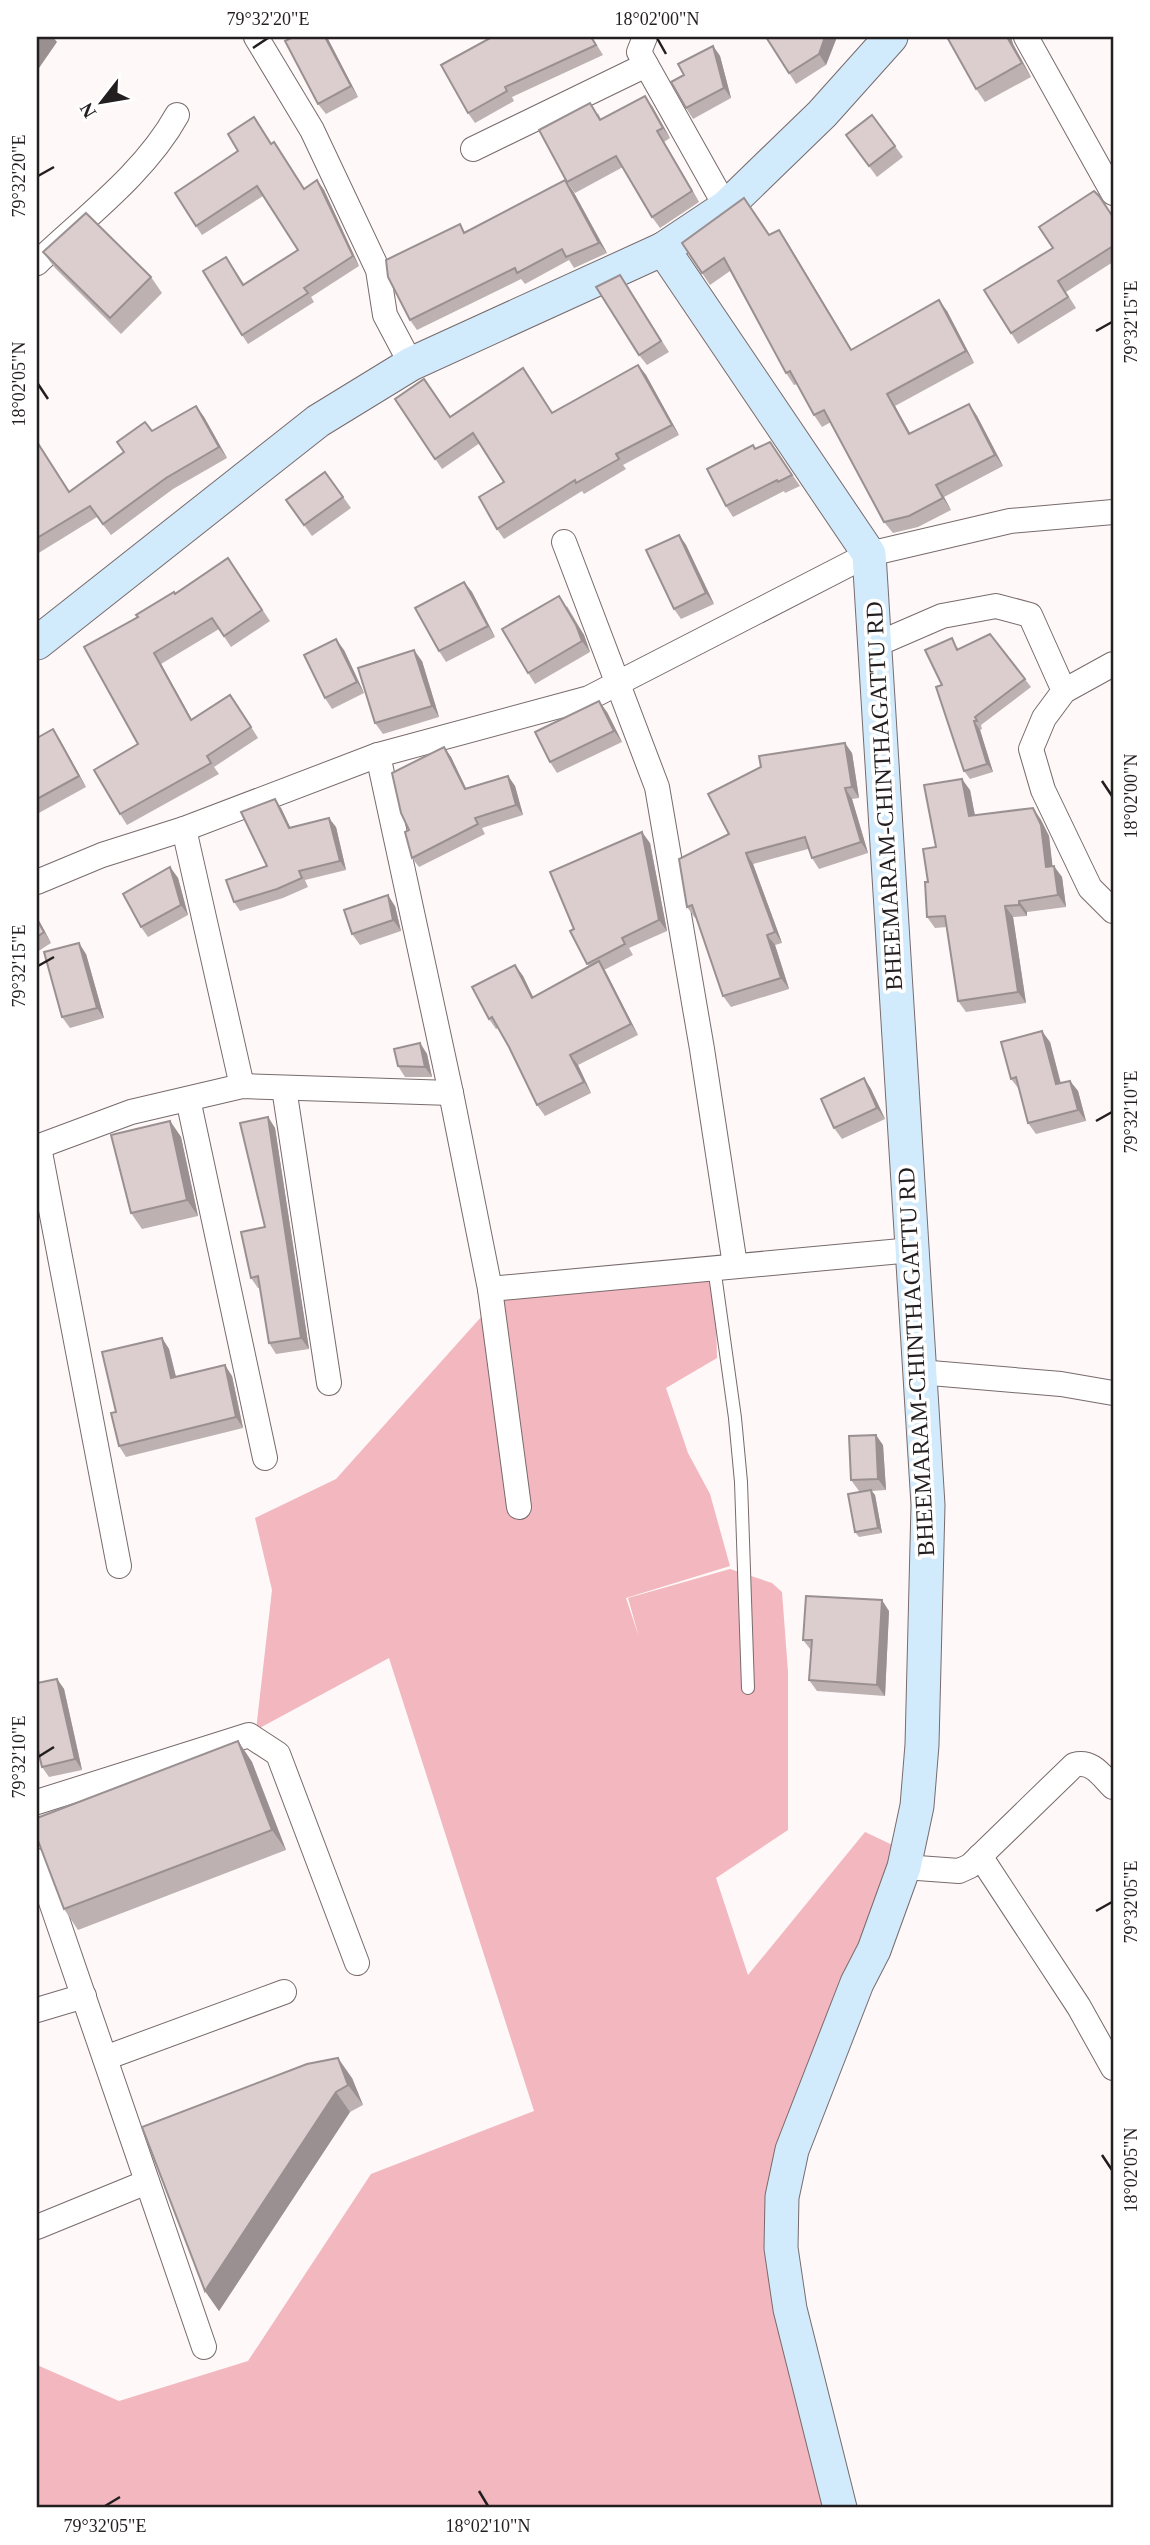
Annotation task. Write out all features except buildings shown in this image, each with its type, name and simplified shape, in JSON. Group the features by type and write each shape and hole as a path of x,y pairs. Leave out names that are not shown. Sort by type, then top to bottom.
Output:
{"street":[{"path":"256,37 312,130 379,270 385,315 411,364"},
{"path":"645,37 639,52 726,207"},
{"path":"37,643 318,421 411,364 663,249 726,207 822,114 891,37"},
{"path":"1026,37 1113,193"},
{"path":"473,149 646,65"},
{"path":"37,263 135,171 162,141 177,115"},
{"path":"663,249 869,554"},
{"path":"37,881 102,855 184,829 378,755 589,698 869,554 1010,521 1113,512"},
{"path":"564,542 657,787 702,1049 724,1266"},
{"name":"BHEEMARAM-CHINTHAGATTU RD","path":"840,2508 790,2309 781,2248 782,2197 792,2150 801,2125 857,1983 874,1950 904,1867 916,1806 922,1745 928,1505 869,554"},
{"path":"875,645 942,616 996,606 1030,615 1065,691"},
{"path":"1113,664 1065,691 1044,718 1031,750 1043,790 1090,888 1113,911"},
{"path":"378,755 490,1289 519,1507"},
{"path":"184,829 242,1086"},
{"path":"119,1566 38,1147 131,1112 242,1086 451,1093"},
{"path":"284,1088 329,1383"},
{"path":"188,1099 265,1458"},
{"path":"490,1289 912,1250"},
{"path":"919,1372 1061,1384 1113,1393"},
{"path":"37,1802 249,1735 278,1754 357,1963"},
{"path":"904,1867 959,1871 970,1866 1074,1765 1083,1763 1092,1766 1113,1787"},
{"path":"980,1856 1079,2007 1113,2068"},
{"path":"37,1861 204,2347"},
{"path":"104,2058 284,1992"},
{"path":"37,2010 84,1996"},
{"path":"37,2227 147,2182"}],"lane":[{"path":"724,1266 741,1482 748,1688"}],"shaded area":[{"path":"715,1279 717,1358 666,1388 688,1453 710,1494 730,1566 626,1598 639,1637 628,1598 730,1569 772,1583 782,1592 788,1672 788,1830 716,1878 748,1975 865,1832 901,1849 772,2186 832,2508 37,2508 37,2365 119,2401 248,2361 371,2174 534,2111 389,1658 256,1730 272,1590 255,1518 336,1479 499,1297"}]}
